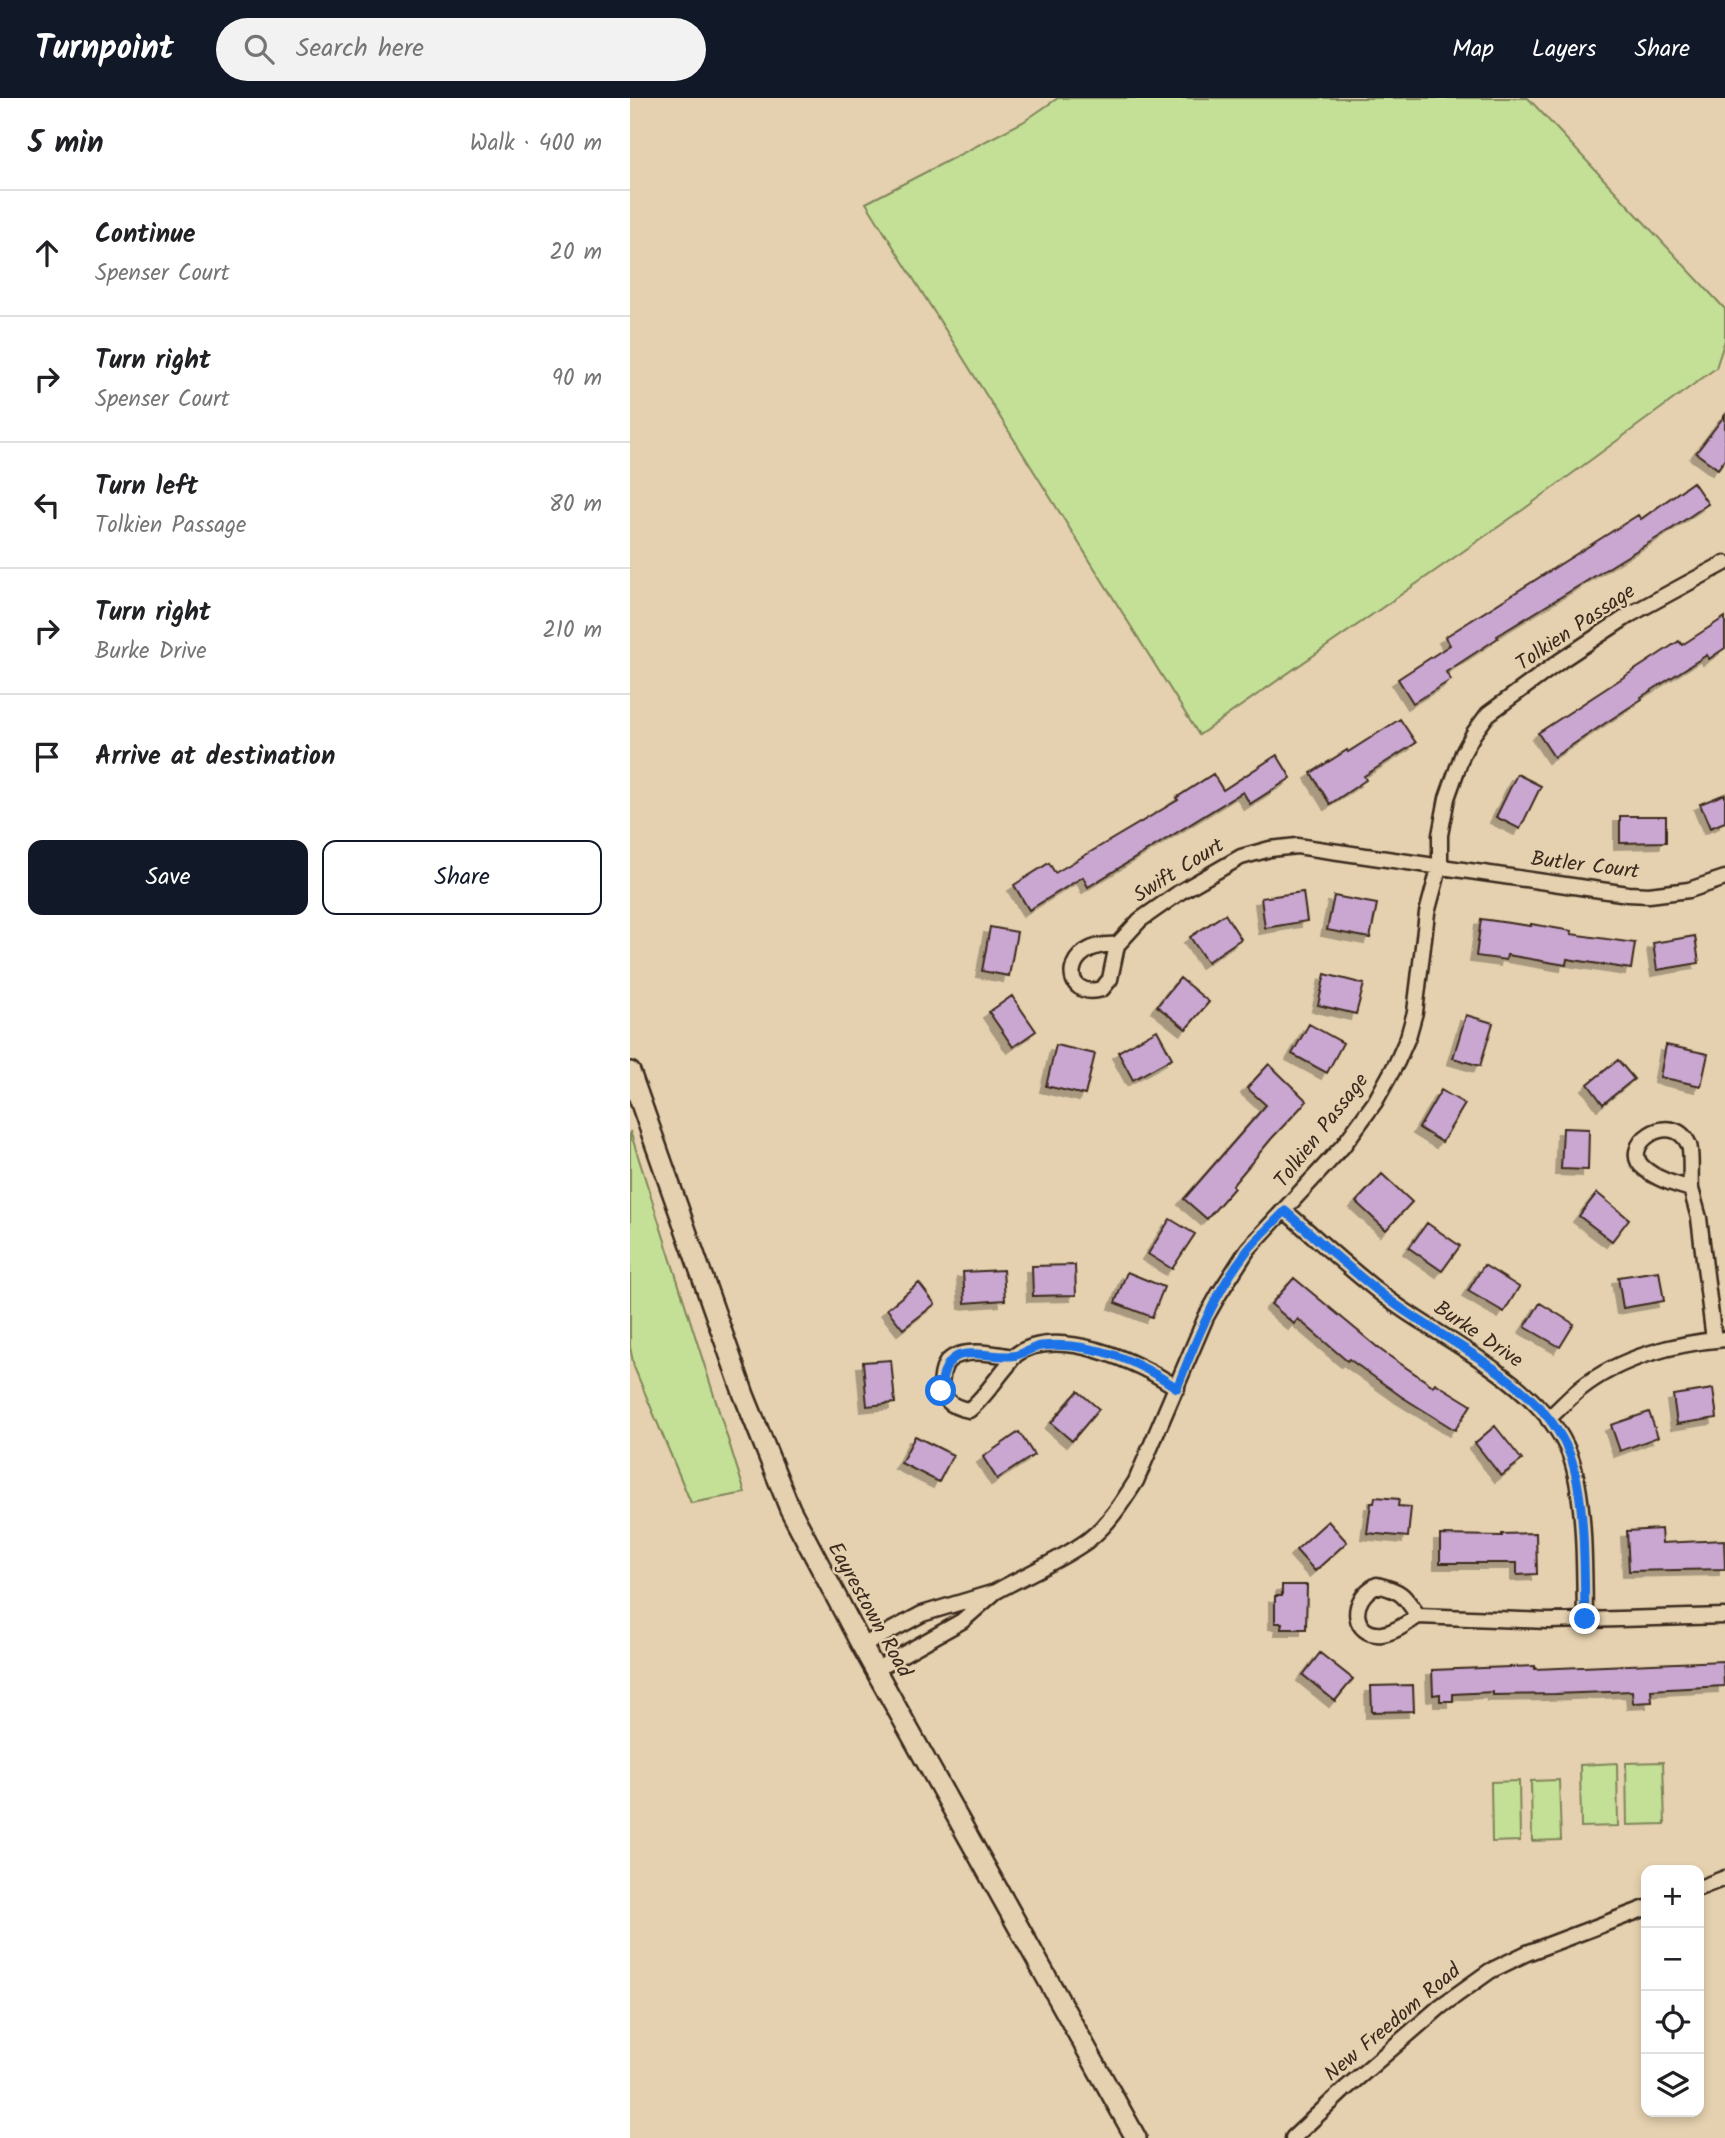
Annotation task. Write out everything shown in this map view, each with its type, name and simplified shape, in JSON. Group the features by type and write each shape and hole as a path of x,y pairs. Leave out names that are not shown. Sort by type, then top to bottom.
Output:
{"street":[{"name":"Tolkien Passage","path":"862,1646 922,1614 995,1592 1065,1555 1088,1540 1106,1523 1136,1481 1206,1317 1219,1294 1248,1249 1285,1211 1359,1124 1388,1082 1408,1037 1415,1012 1427,913 1440,865 1440,835 1454,775 1474,733 1488,714 1560,661 1631,614 1725,563"},
{"name":"Swift Court","path":"1116,945 1140,920 1180,892 1241,857 1270,849 1297,846 1440,865"},
{"name":"Butler Court","path":"1440,865 1586,890 1628,894 1689,890 1725,878"},
{"name":"Eayrestown Road","path":"630,1072 744,1395 773,1472 808,1546 1136,2138"},
{"path":"1548,1419 1579,1390 1626,1362 1720,1339 1699,1218 1691,1189 1689,1145 1680,1134 1665,1128 1650,1132 1640,1143 1637,1157 1642,1168 1661,1180 1691,1189"},
{"name":"Burke Drive","path":"1285,1211 1392,1302 1522,1390 1548,1419 1569,1453 1576,1473 1585,1619"},
{"path":"1014,1357 986,1353 963,1355 948,1361 942,1374 941,1391 947,1401 957,1408 969,1410 981,1401 992,1382 1014,1357 1037,1346 1054,1345 1104,1350 1158,1375 1177,1388"},
{"name":"Tolkien Passage","path":"875,1670 962,1621 995,1592"},
{"path":"1418,1616 1549,1621 1725,1616"},
{"path":"1704,1886 1725,1878"},
{"name":"New Freedom Road","path":"1293,2138 1424,2021 1481,1976 1527,1953 1641,1910"}],"green space":[{"path":"1058,98 1528,98 1725,309 1725,340 1716,368 1524,509 1199,735 866,203 1023,122"},
{"path":"630,1131 745,1493 691,1503 634,1367 630,1347"},
{"path":"1663,1762 1665,1824 1627,1825 1626,1763"},
{"path":"1617,1763 1618,1826 1581,1827 1580,1765"},
{"path":"1559,1780 1561,1840 1532,1841 1531,1781"},
{"path":"1519,1781 1520,1841 1492,1842 1491,1782"}],"building":[{"path":"1725,415 1725,459 1718,469 1696,453"},
{"path":"1693,482 1708,504 1497,636 1498,638 1446,672 1451,680 1413,703 1398,679 1450,645 1445,637 1638,515 1641,519"},
{"path":"1725,617 1725,648 1709,659 1707,655 1641,697 1642,699 1554,757 1538,733 1679,641 1682,645"},
{"path":"1400,719 1416,743 1364,776 1366,780 1330,804 1311,773"},
{"path":"1277,755 1291,778 1250,804 1243,792 1088,887 1083,877 1029,910 1014,885 1049,863 1055,873 1178,800 1176,798 1213,774 1223,790"},
{"path":"1517,774 1541,786 1520,829 1496,817"},
{"path":"1725,794 1725,822 1710,828 1700,804"},
{"path":"1620,816 1666,816 1666,842 1620,843"},
{"path":"1303,892 1307,921 1265,928 1261,898"},
{"path":"1334,896 1377,904 1370,938 1327,930"},
{"path":"1225,914 1241,939 1207,962 1190,937"},
{"path":"1481,919 1531,924 1572,931 1571,934 1635,943 1631,969 1567,959 1566,965 1507,955 1506,960 1476,956"},
{"path":"990,927 1017,932 1009,976 982,971"},
{"path":"1695,936 1699,963 1657,970 1653,943"},
{"path":"1325,974 1364,984 1356,1014 1318,1005"},
{"path":"1180,978 1209,1002 1186,1029 1157,1006"},
{"path":"1012,996 1036,1031 1013,1047 989,1012"},
{"path":"1466,1015 1493,1023 1480,1066 1453,1058"},
{"path":"1309,1024 1343,1043 1327,1073 1292,1054"},
{"path":"1157,1030 1172,1058 1133,1080 1118,1052"},
{"path":"1056,1045 1095,1054 1085,1095 1046,1086"},
{"path":"1666,1045 1708,1054 1701,1086 1660,1077"},
{"path":"1618,1060 1634,1079 1603,1104 1588,1084"},
{"path":"1269,1064 1307,1101 1272,1138 1207,1219 1184,1199 1266,1105 1247,1088"},
{"path":"1441,1090 1465,1104 1442,1142 1419,1128"},
{"path":"1563,1128 1589,1129 1588,1170 1561,1169"},
{"path":"1382,1174 1412,1202 1386,1230 1356,1202"},
{"path":"1597,1193 1629,1219 1612,1241 1579,1216"},
{"path":"1170,1219 1195,1234 1172,1269 1148,1254"},
{"path":"1427,1223 1460,1246 1442,1271 1409,1248"},
{"path":"1075,1265 1076,1295 1033,1296 1032,1266"},
{"path":"1484,1265 1519,1287 1504,1312 1468,1291"},
{"path":"1003,1270 1005,1300 965,1303 963,1272"},
{"path":"1659,1271 1664,1301 1623,1308 1618,1277"},
{"path":"1127,1272 1164,1287 1152,1317 1115,1303"},
{"path":"1294,1278 1382,1351 1433,1386 1435,1383 1471,1405 1455,1430 1349,1359 1347,1361 1298,1319 1294,1324 1271,1304"},
{"path":"919,1283 935,1304 903,1329 887,1309"},
{"path":"1540,1303 1574,1324 1560,1347 1525,1327"},
{"path":"891,1360 895,1403 867,1406 863,1362"},
{"path":"1713,1389 1717,1418 1677,1424 1673,1395"},
{"path":"1078,1391 1099,1409 1072,1441 1051,1423"},
{"path":"1649,1412 1658,1437 1620,1451 1611,1425"},
{"path":"1495,1426 1522,1460 1501,1476 1475,1443"},
{"path":"1019,1432 1034,1455 997,1479 983,1457"},
{"path":"915,1436 953,1455 939,1482 901,1463"},
{"path":"1375,1497 1399,1499 1398,1506 1411,1507 1408,1537 1367,1533 1371,1503 1374,1503"},
{"path":"1328,1521 1347,1542 1315,1571 1296,1550"},
{"path":"1661,1529 1662,1543 1724,1540 1725,1569 1629,1571 1627,1531"},
{"path":"1536,1533 1537,1574 1517,1575 1517,1563 1440,1563 1440,1535 1502,1536"},
{"path":"1282,1585 1307,1585 1306,1629 1281,1629 1282,1623 1275,1623 1275,1596 1282,1596"},
{"path":"1320,1653 1353,1679 1335,1701 1303,1675"},
{"path":"1723,1661 1724,1686 1651,1690 1652,1702 1633,1703 1632,1691 1453,1694 1453,1701 1440,1701 1440,1694 1433,1695 1432,1670 1535,1666 1535,1669"},
{"path":"1413,1685 1414,1711 1372,1712 1371,1686"}],"route":[{"path":"941,1391 942,1374 948,1361 963,1355 986,1353 1014,1357 1037,1346 1067,1345 1104,1350 1158,1375 1177,1388 1206,1317 1233,1271 1248,1249 1285,1211 1392,1302 1522,1390 1560,1434 1576,1473 1579,1494 1585,1619"}]}
